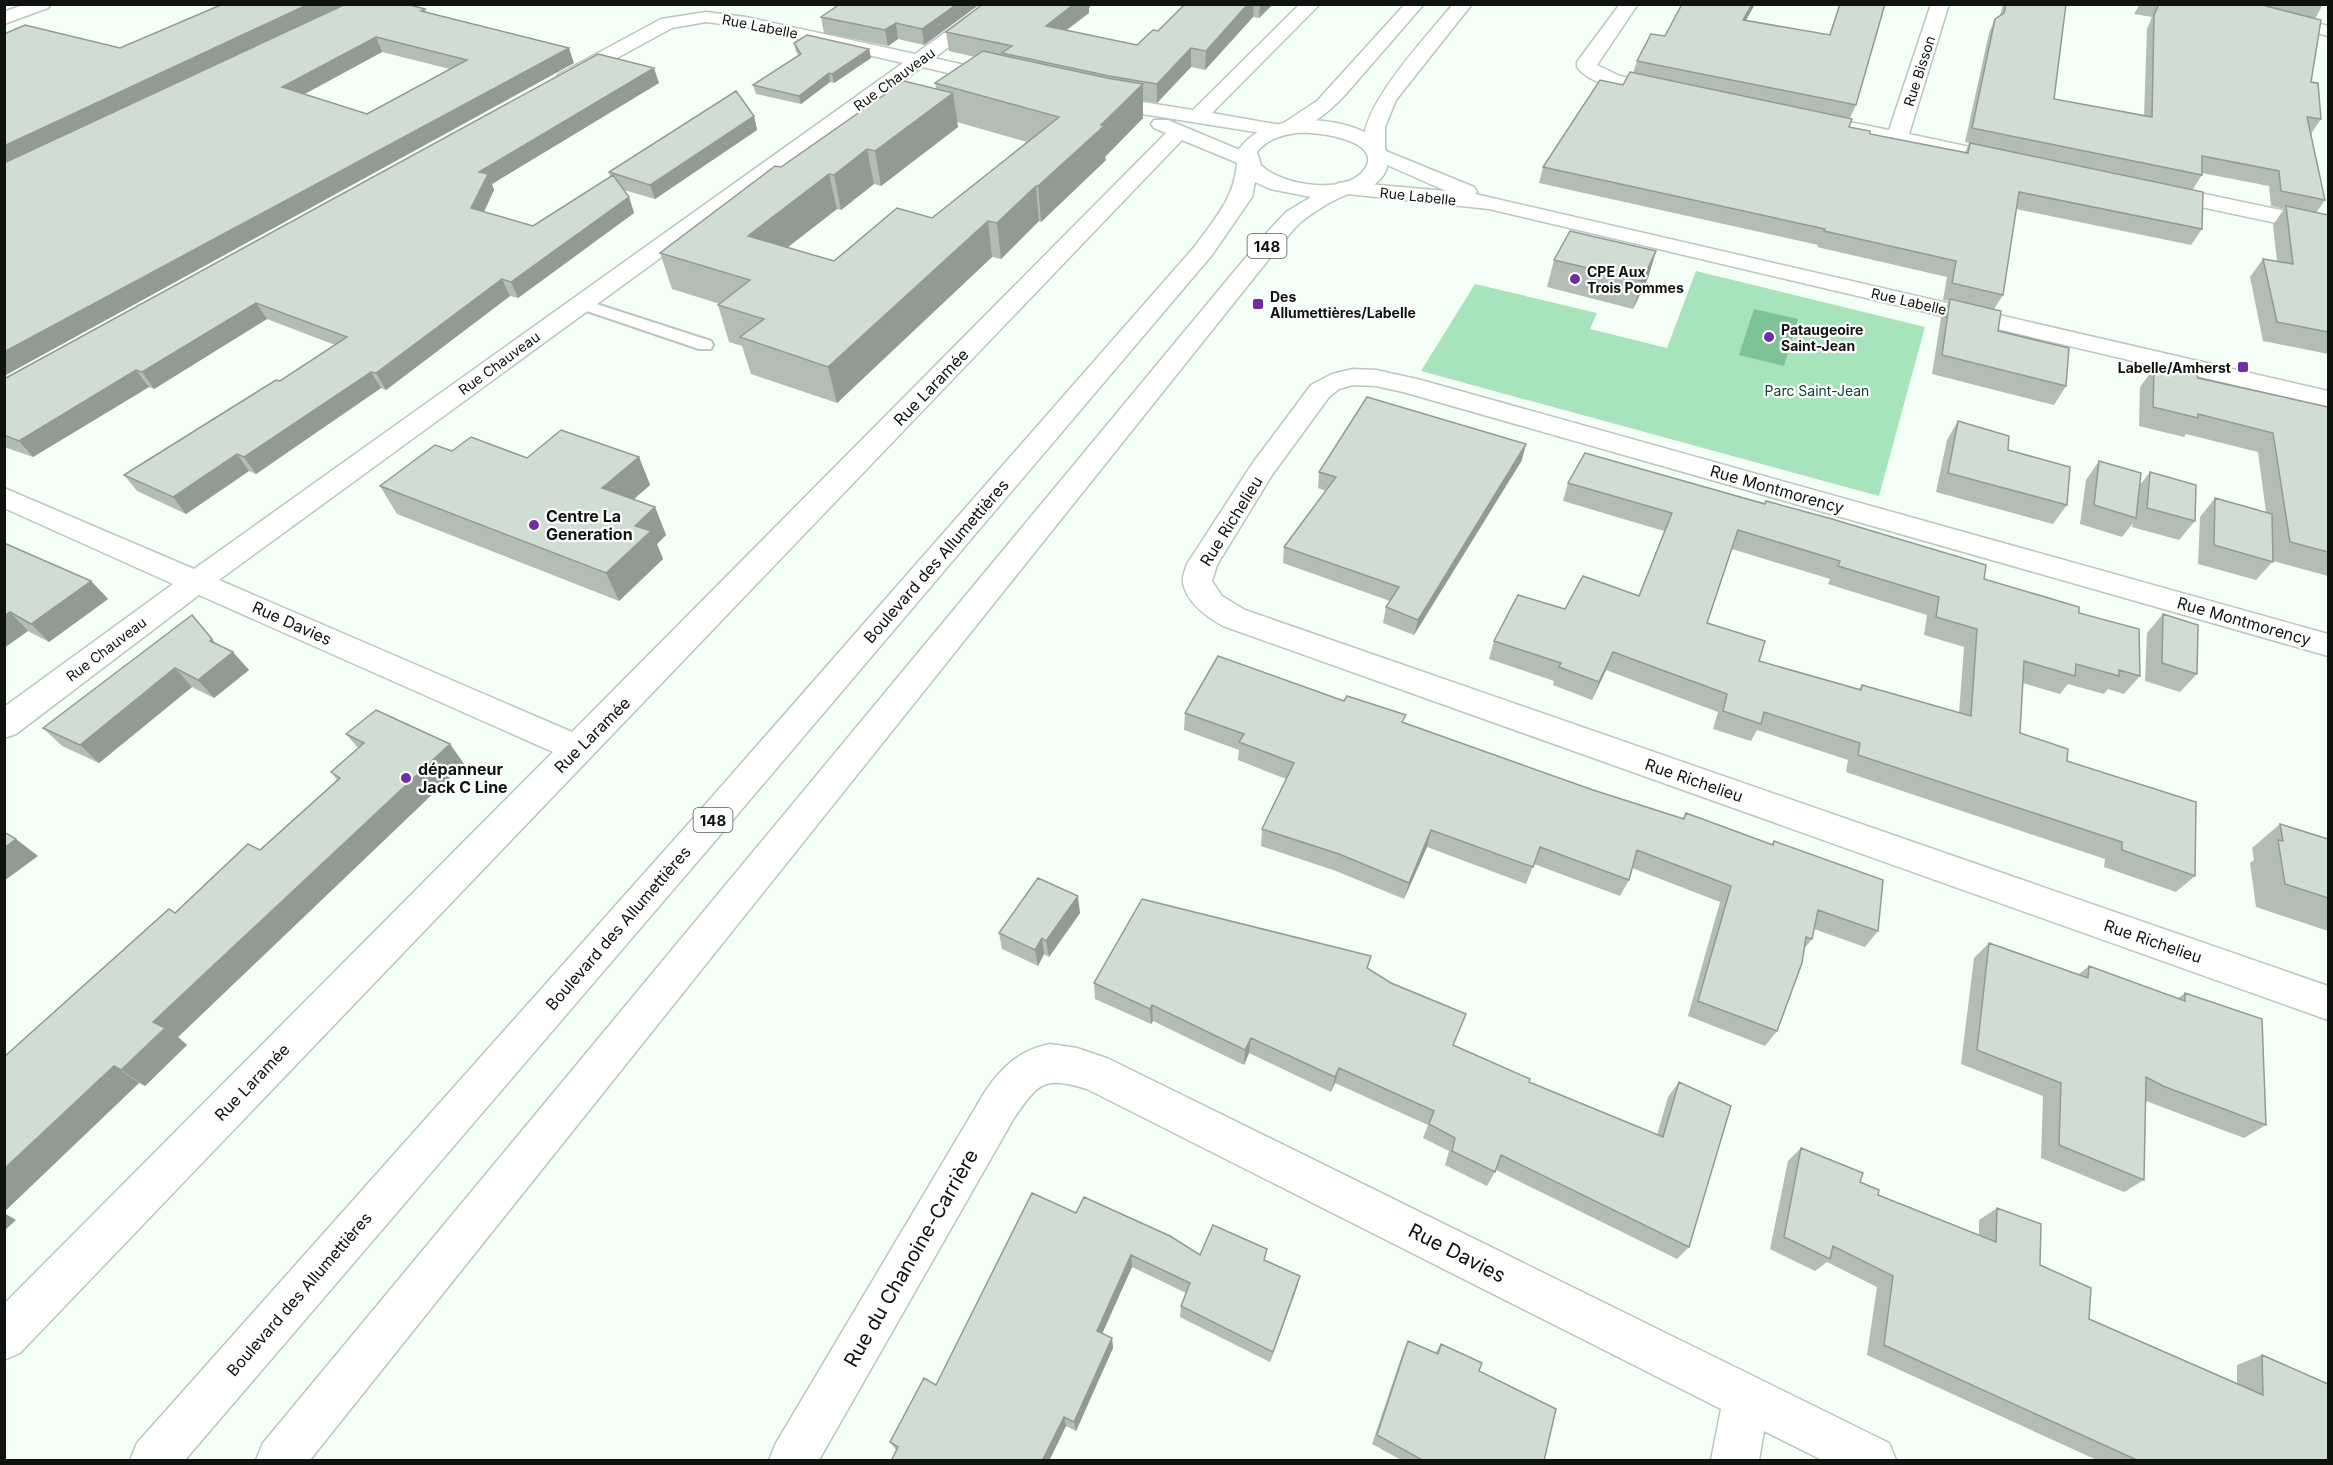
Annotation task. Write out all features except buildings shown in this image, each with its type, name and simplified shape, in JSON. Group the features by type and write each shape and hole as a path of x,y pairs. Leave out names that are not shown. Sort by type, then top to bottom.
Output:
{"main road":[{"path":"4,19 42,4"},
{"name":"Rue Chauveau","path":"4,725 197,581 997,4"},
{"name":"Rue Laramée","path":"4,1337 1188,125 1311,4"},
{"path":"1358,69 1393,4"},
{"path":"1248,162 1247,152 1258,139 1284,129 1324,105 1415,4"},
{"path":"1342,189 1370,177 1378,164 1375,127 1387,99 1463,4"},
{"path":"1439,34 1474,4"},
{"path":"1629,4 1587,62 1587,68 1593,74 1687,94"},
{"name":"Rue Bisson","path":"1898,138 1940,4"},
{"path":"2226,4 2328,31"},
{"path":"2290,4 2328,14"},
{"name":"Rue Labelle","path":"545,90 666,23 706,17 746,22 1018,83"},
{"path":"1075,96 1188,125 1284,129"},
{"path":"1804,118 2030,165"},
{"path":"1188,125 1248,162"},
{"name":"Rue Labelle","path":"1284,129 1306,126 1341,130 1368,143 1376,152 1489,202"},
{"name":"Rue Labelle","path":"1248,162 1257,175 1283,187 1316,192 1342,189 1489,202 2328,399"},
{"name":"Boulevard des Allumettières","path":"154,1461 709,824 1204,250 1241,197 1248,162"},
{"path":"2134,186 2328,226"},
{"name":"148","path":"280,1461 1269,244 1294,217 1342,189"},
{"name":"Rue Montmorency","path":"1262,470 1320,392 1329,384 1353,376 1371,377 1423,389 2328,645"},
{"name":"Rue Richelieu","path":"1262,470 1202,564 1197,581 1207,600 1217,609 1234,618 2328,1003"},
{"name":"Rue Davies","path":"4,497 544,735 579,748"},
{"name":"Rue Davies","path":"1038,1064 1071,1065 1095,1072 1872,1461"},
{"name":"Rue du Chanoine-Carrière","path":"793,1461 1005,1096 1016,1079 1038,1064"},
{"path":"1735,1461 1746,1398"}],"lane":[{"path":"581,304 705,345"}],"green space":[{"name":"Parc Saint-Jean","path":"1696,271 1925,327 1879,496 1421,371 1475,284 1597,313 1590,329 1667,348"}],"shaded area":[{"name":"Pataugeoire Saint-Jean","path":"1754,309 1798,319 1784,366 1739,355"}],"place":[{"name":"CPE Aux Trois Pommes","path":"1575,279"},
{"name":"Des Allumettières/Labelle","path":"1258,304"},
{"name":"Pataugeoire Saint-Jean","path":"1769,337"},
{"name":"Labelle/Amherst","path":"2243,367"},
{"name":"Centre La Generation","path":"534,525"},
{"name":"dépanneur Jack C Line","path":"406,778"}]}
